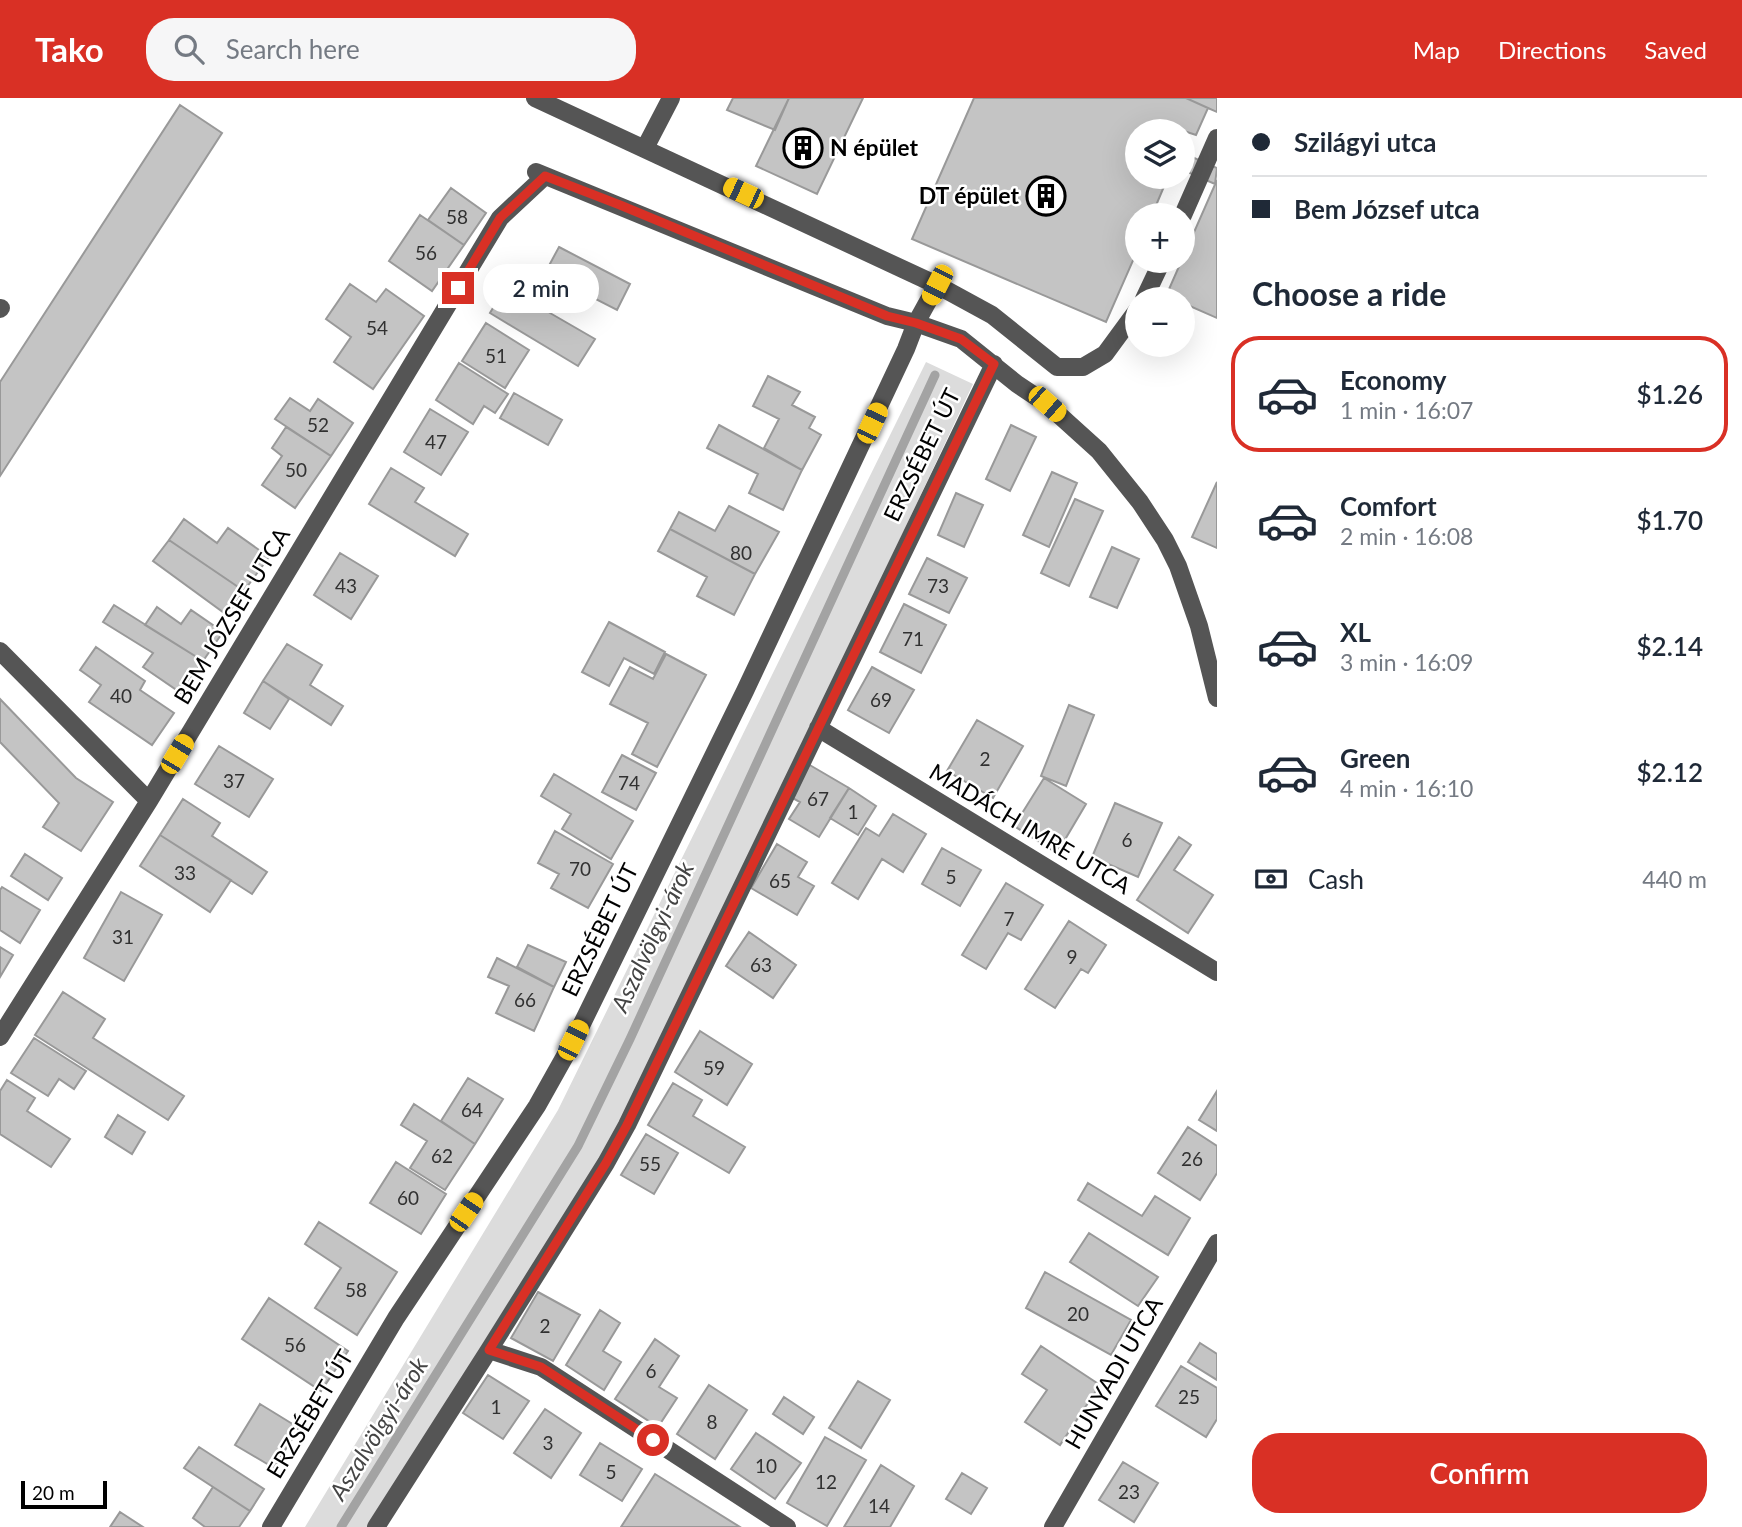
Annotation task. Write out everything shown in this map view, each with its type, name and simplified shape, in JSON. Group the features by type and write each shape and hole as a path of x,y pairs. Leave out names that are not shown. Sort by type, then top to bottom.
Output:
{"street":[{"path":"535,98 937,285 992,315 1057,367 1083,367 1105,354 1125,327"},
{"path":"645,148 671,98"},
{"path":"1188,203 1217,138"},
{"name":"BEM JÓZSEF UTCA","path":"0,1037 149,801 500,218 539,173 887,316 916,323"},
{"name":"ERZSÉBET ÚT","path":"271,1527 396,1318 537,1106 573,1040 745,691 916,323 937,285"},
{"path":"916,323 961,339 1017,384 1047,404 1100,451 1140,502 1178,566 1199,626 1217,698"},
{"name":"ERZSÉBET ÚT","path":"376,1527 606,1163 627,1125 994,364"},
{"path":"0,651 149,801"},
{"name":"MADÁCH IMRE UTCA","path":"818,728 1217,972"},
{"name":"HUNYADI UTCA","path":"1053,1527 1217,1242"},
{"path":"489,1350 541,1367 787,1527"}],"shaded area":[{"path":"926,362 973,384 620,1132 373,1527 305,1527 558,1110"}],"building":[{"path":"733,98 789,98 775,130 727,110"},
{"name":"N épület","path":"789,98 863,98 817,194 756,166"},
{"name":"DT épület","path":"974,98 1186,98 1208,108 1196,135 1195,119 1125,119 1125,189 1163,189 1157,203 1125,203 1125,273 1127,273 1106,322 912,239"},
{"path":"1186,98 1217,98 1217,112 1208,108"},
{"path":"180,105 222,133 0,476 0,382"},
{"path":"1195,158 1217,168 1215,184 1195,175"},
{"path":"1217,180 1217,318 1195,308 1195,287 1170,287 1176,273 1195,273 1195,230"},
{"path":"451,188 486,213 464,245 428,220"},
{"path":"420,215 464,245 432,291 389,261"},
{"path":"559,247 630,284 617,310 545,273"},
{"path":"515,271 560,297 550,313 595,339 578,366 490,313"},
{"path":"350,284 376,302 386,289 424,316 373,389 334,362 351,337 326,319"},
{"path":"486,323 529,350 505,388 462,361"},
{"path":"459,363 508,394 495,413 484,406 473,424 436,400"},
{"path":"768,376 800,392 792,405 815,417 809,428 821,435 802,470 764,448 779,419 753,406"},
{"path":"514,393 562,420 548,445 500,418"},
{"path":"290,398 310,411 318,399 353,423 331,456 275,419"},
{"path":"430,409 468,432 441,475 404,452"},
{"path":"719,425 802,470 783,510 749,493 758,474 707,448"},
{"path":"1011,425 1036,437 1010,491 986,479"},
{"path":"286,427 331,456 295,508 262,485 282,456 272,448"},
{"path":"391,468 424,488 415,502 468,534 455,556 369,504"},
{"path":"1052,472 1077,483 1049,547 1023,535"},
{"path":"1217,482 1217,548 1192,537"},
{"path":"956,493 983,505 964,547 938,535"},
{"path":"1075,499 1103,511 1069,586 1041,573"},
{"path":"729,506 779,532 755,574 670,529 679,512 715,531"},
{"path":"184,519 217,543 228,528 269,557 244,591 169,540"},
{"path":"670,529 755,574 734,615 697,596 707,577 658,551"},
{"path":"169,540 244,591 227,615 153,561"},
{"path":"1112,547 1139,559 1117,608 1090,597"},
{"path":"340,553 378,576 351,619 314,595"},
{"path":"927,558 967,578 949,613 909,594"},
{"path":"904,604 946,625 921,673 880,652"},
{"path":"114,605 203,661 181,693 143,667 153,653 103,622"},
{"path":"157,607 181,624 191,610 223,632 203,661 145,625"},
{"path":"609,622 665,652 654,674 624,658 609,686 582,672"},
{"path":"287,644 322,665 310,685 343,706 331,725 263,681"},
{"path":"96,647 145,681 140,690 174,713 152,745 89,702 101,685 80,670"},
{"path":"666,654 706,675 657,767 632,754 648,723 610,704 630,667 653,679"},
{"path":"872,667 914,690 889,733 848,710"},
{"path":"263,681 289,699 270,729 244,713"},
{"path":"0,699 76,778 113,802 81,851 43,827 59,803 0,742"},
{"path":"1069,705 1094,715 1066,786 1041,776"},
{"path":"977,720 1023,746 993,798 947,771"},
{"path":"219,746 273,779 249,817 195,784"},
{"path":"622,755 656,773 636,810 602,792"},
{"path":"808,764 849,788 819,837 789,819 800,802 789,796"},
{"path":"554,774 633,821 611,859 562,829 571,814 541,796"},
{"path":"1044,778 1086,804 1057,853 1014,826"},
{"path":"849,788 876,806 858,835 830,818"},
{"path":"183,799 220,823 212,836 267,872 252,894 160,835"},
{"path":"1115,803 1162,823 1138,877 1092,857"},
{"path":"893,814 926,834 903,872 882,859 858,899 832,883 866,828 879,836"},
{"path":"555,831 613,864 588,908 551,888 559,874 538,863"},
{"path":"160,835 231,880 210,912 140,866"},
{"path":"1179,837 1191,845 1174,870 1213,895 1188,933 1137,900"},
{"path":"777,844 807,862 798,877 814,886 797,915 751,888"},
{"path":"942,848 981,870 960,906 922,884"},
{"path":"25,854 62,878 48,900 11,876"},
{"path":"1006,883 1043,905 1021,940 1008,933 986,969 962,955"},
{"path":"2,887 40,910 20,943 0,930"},
{"path":"121,892 162,915 124,981 84,958"},
{"path":"1069,921 1106,945 1088,973 1081,969 1055,1008 1025,989"},
{"path":"749,932 796,965 773,998 726,966"},
{"path":"528,945 566,962 554,987 517,967"},
{"path":"0,947 13,955 0,977"},
{"path":"497,958 554,987 534,1031 496,1013 509,986 488,977"},
{"path":"63,992 105,1019 93,1038 184,1096 168,1120 35,1035"},
{"path":"700,1031 752,1064 727,1105 675,1072"},
{"path":"34,1038 86,1071 74,1089 59,1079 48,1096 11,1073"},
{"path":"468,1078 503,1099 475,1144 441,1121"},
{"path":"7,1080 35,1098 27,1111 70,1139 51,1167 0,1134 0,1091"},
{"path":"673,1083 702,1100 693,1116 745,1147 729,1173 648,1125"},
{"path":"1217,1091 1217,1131 1199,1120"},
{"path":"414,1104 475,1144 445,1190 410,1168 427,1141 401,1125"},
{"path":"118,1115 145,1132 132,1154 105,1137"},
{"path":"1188,1127 1217,1146 1217,1173 1200,1200 1158,1173"},
{"path":"646,1134 678,1153 654,1194 621,1175"},
{"path":"396,1162 446,1194 421,1234 370,1203"},
{"path":"1088,1183 1142,1216 1155,1196 1190,1218 1168,1255 1078,1200"},
{"path":"319,1222 397,1272 357,1335 315,1308 341,1268 305,1244"},
{"path":"1089,1233 1158,1277 1138,1306 1070,1262"},
{"path":"1045,1272 1131,1320 1111,1355 1026,1308"},
{"path":"538,1292 580,1315 553,1361 511,1338"},
{"path":"269,1298 348,1351 321,1391 242,1339"},
{"path":"600,1310 620,1323 603,1351 621,1362 604,1390 566,1365"},
{"path":"655,1339 679,1356 659,1387 677,1398 658,1427 615,1399"},
{"path":"1200,1343 1217,1354 1217,1380 1188,1362"},
{"path":"1041,1346 1100,1385 1060,1445 1025,1422 1047,1390 1022,1374"},
{"path":"1181,1366 1217,1388 1217,1419 1206,1437 1156,1406"},
{"path":"488,1375 529,1401 503,1439 463,1413"},
{"path":"858,1381 890,1400 861,1448 829,1428"},
{"path":"709,1385 747,1410 715,1459 677,1434"},
{"path":"784,1397 814,1417 803,1434 773,1414"},
{"path":"260,1404 299,1428 274,1468 235,1445"},
{"path":"545,1409 581,1433 551,1478 514,1453"},
{"path":"756,1433 801,1463 775,1499 731,1469"},
{"path":"825,1437 866,1460 827,1526 787,1503"},
{"path":"600,1443 642,1469 622,1501 580,1475"},
{"path":"199,1447 264,1489 250,1511 184,1468"},
{"path":"1123,1462 1158,1483 1134,1522 1099,1500"},
{"path":"881,1465 914,1486 890,1527 844,1527"},
{"path":"962,1473 987,1488 971,1514 946,1499"},
{"path":"655,1474 740,1527 621,1527"},
{"path":"213,1487 250,1511 239,1527 205,1527 193,1518"},
{"path":"120,1512 143,1527 110,1527"}],"waterway":[{"name":"Aszalvölgyi-árok","path":"341,1527 578,1146 630,1039 935,375"}],"place":[{"name":"N épület","path":"803,148"},
{"name":"DT épület","path":"1046,196"}],"route":[{"path":"458,288 500,218 545,176 887,316 961,339 994,364 627,1125 489,1350 541,1367 653,1440"}]}
